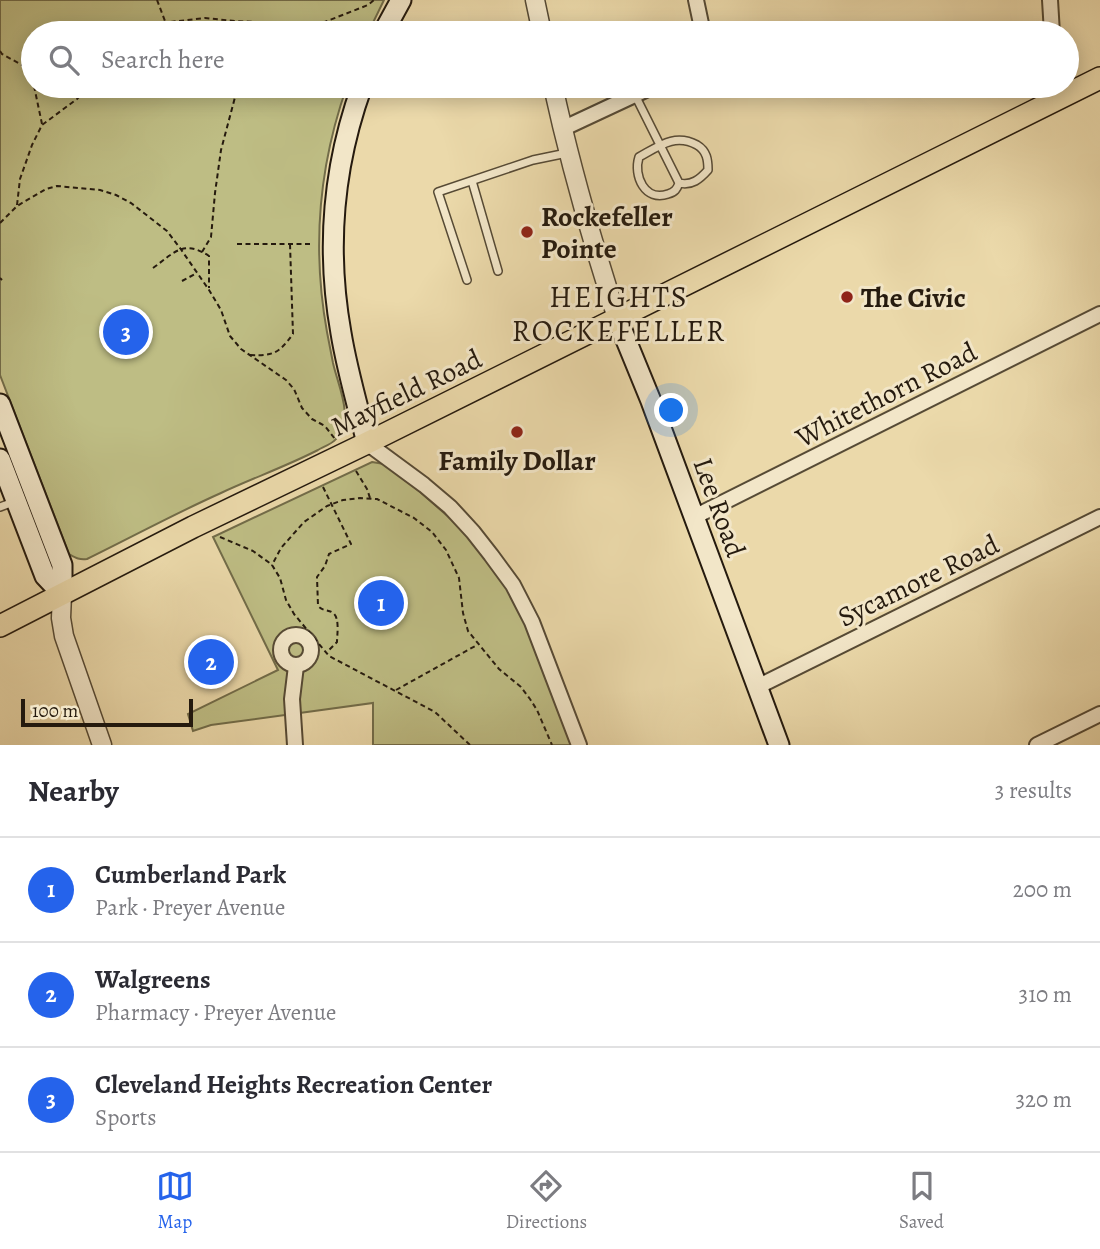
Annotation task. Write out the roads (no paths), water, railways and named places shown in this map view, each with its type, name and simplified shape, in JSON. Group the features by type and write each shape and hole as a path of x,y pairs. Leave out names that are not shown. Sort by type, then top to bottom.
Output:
{"main road":[{"path":"390,21 401,0"},
{"name":"Mayfield Road","path":"1079,85 1100,78"},
{"path":"358,98 343,148 335,197 333,252 341,336 367,443"},
{"name":"Mayfield Road","path":"0,626 193,527 617,318 1046,98"},
{"name":"Lee Road","path":"617,318 651,401 779,745"},
{"path":"0,404 17,501"},
{"path":"0,459 17,501 62,565 62,594"}],"street":[{"path":"535,0 539,21"},
{"path":"696,0 700,21"},
{"path":"1050,0 1051,21"},
{"name":"Lee Road","path":"556,98 584,213 617,318"},
{"path":"562,128 626,98"},
{"name":"Whitethorn Road","path":"694,517 1100,314"},
{"path":"367,443 450,508 473,532 513,585 533,622 579,745"},
{"name":"Sycamore Road","path":"757,687 1100,517"},
{"path":"62,594 61,618 64,636 102,745"},
{"path":"295,745 292,699 296,666"},
{"path":"1037,745 1100,714"}],"lane":[{"path":"637,98 661,146 679,183 677,190 671,194 659,197 649,194 643,187 637,164 639,157 661,146 672,141 681,139 702,148 708,159 708,170 698,180 679,183"},
{"path":"467,280 439,192 533,160 568,153"},
{"path":"472,181 498,271"}],"place":[{"name":"Rockefeller Pointe","path":"527,232"},
{"name":"The Civic","path":"847,297"},
{"name":"Cleveland Heights Recreation Center","path":"126,332"},
{"name":"Family Dollar","path":"517,432"},
{"name":"Cumberland Park","path":"381,603"},
{"name":"Walgreens","path":"211,662"}],"district":[{"name":"HEIGHTS ROCKEFELLER","path":"619,314"}]}
